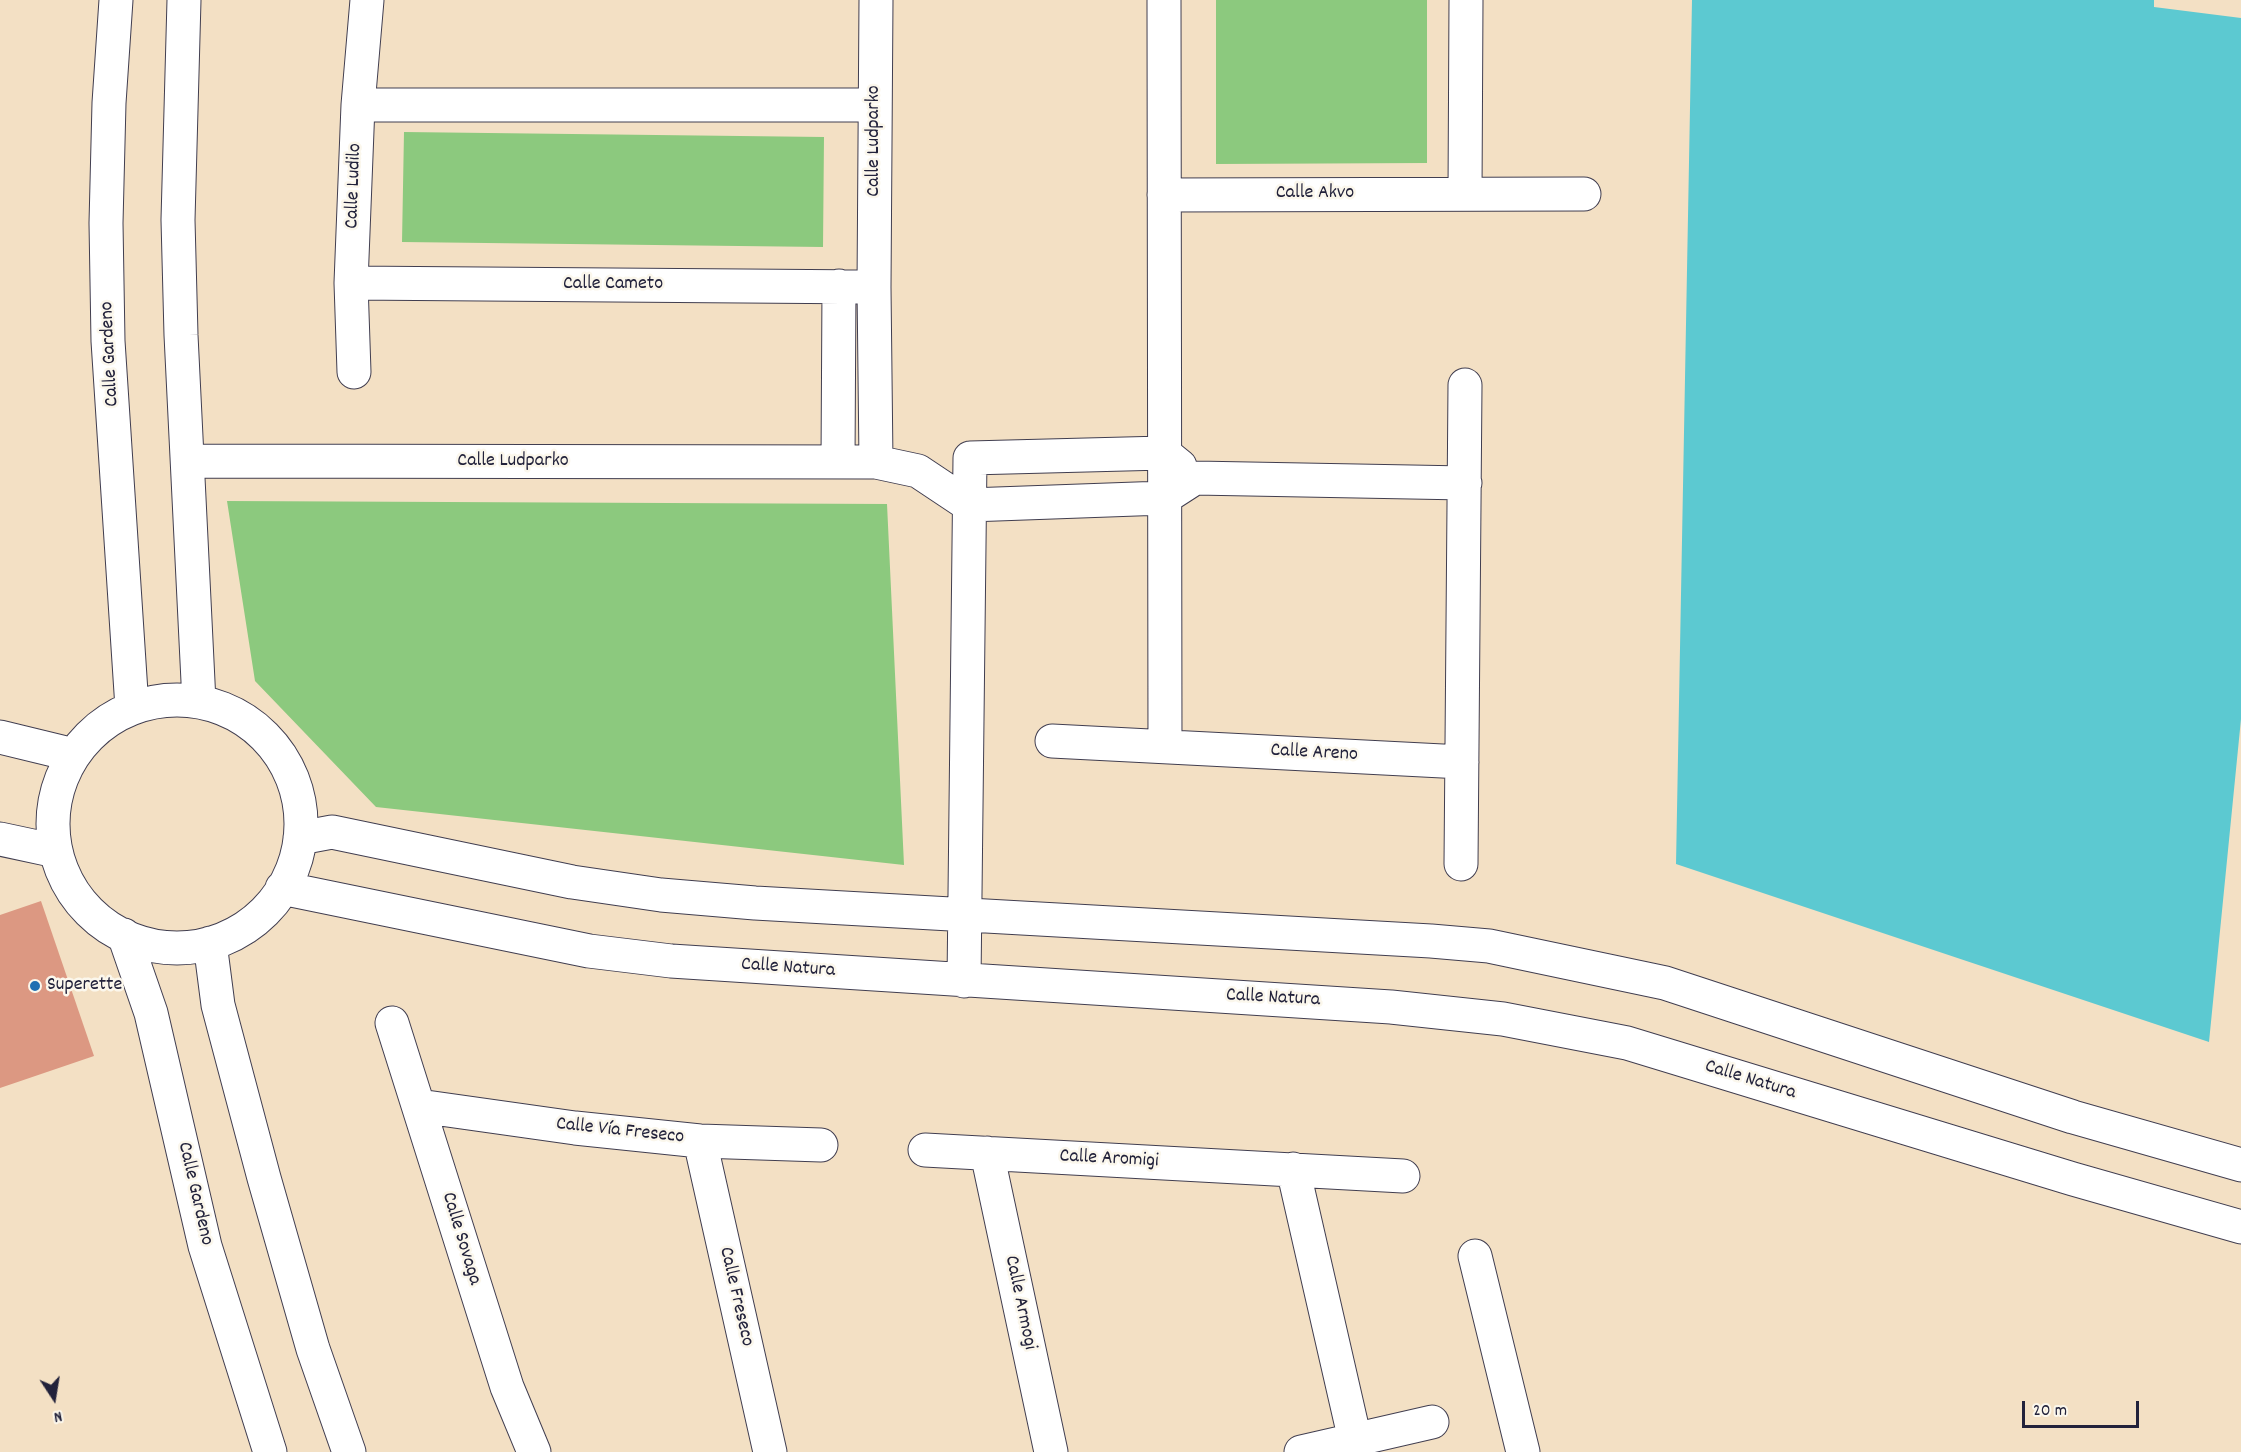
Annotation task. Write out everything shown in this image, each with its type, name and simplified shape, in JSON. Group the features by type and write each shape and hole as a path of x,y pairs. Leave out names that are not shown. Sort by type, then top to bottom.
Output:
{"street":[{"name":"Calle Gardeno","path":"116,0 107,163 108,329 132,708"},
{"path":"184,0 178,220 181,336 199,702"},
{"name":"Calle Ludilo","path":"354,372 351,283 358,105 366,0"},
{"name":"Calle Ludparko","path":"876,0 874,286 876,462"},
{"path":"1164,0 1165,746"},
{"path":"1465,194 1466,0"},
{"path":"358,105 875,105"},
{"name":"Calle Akvo","path":"1164,195 1584,194"},
{"name":"Calle Cameto","path":"351,283 874,286"},
{"path":"838,462 839,286"},
{"path":"1461,864 1465,385"},
{"path":"940,486 970,458 1164,453 1195,478"},
{"path":"964,981 970,458"},
{"name":"Calle Ludparko","path":"188,461 876,462 918,471 969,505"},
{"path":"969,505 1164,498 1195,478 1465,483"},
{"path":"176,700 199,702 221,708 242,719 261,732 277,750 289,770 297,792 301,814 300,838 291,873 269,907 252,923 232,935 210,943 189,947 144,944 104,924 73,892 56,851 53,826 55,801 62,777 74,755 90,736 109,720 132,708 176,700"},
{"path":"0,737 74,755"},
{"name":"Calle Areno","path":"1052,741 1462,762"},
{"path":"300,838 332,832 572,882 661,895 1489,946 1570,961 1665,983 2073,1117 2241,1166"},
{"path":"0,838 56,851"},
{"name":"Calle Natura","path":"282,888 589,951 671,961 1391,1007 1503,1019 1562,1029 1627,1043 2061,1175 2241,1227"},
{"name":"Calle Gardeno","path":"124,935 151,1013 205,1245 270,1452"},
{"path":"210,943 218,1005 264,1178 313,1349 349,1452"},
{"name":"Calle Sovaga","path":"392,1023 507,1387 534,1452"},
{"name":"Calle Vía Freseco","path":"419,1106 574,1128 700,1141 822,1145"},
{"name":"Calle Freseco","path":"700,1141 770,1452"},
{"name":"Calle Aromigi","path":"925,1150 1403,1176"},
{"name":"Calle Armogi","path":"987,1153 1052,1452"},
{"path":"1293,1169 1355,1440"},
{"path":"1475,1256 1523,1452"},
{"path":"1301,1452 1432,1422"}],"green space":[{"path":"1216,0 1427,0 1427,163 1216,164"},
{"path":"404,132 824,137 823,247 402,242"},
{"path":"227,501 887,504 904,865 376,807 255,681"}],"water":[{"path":"1692,0 2154,0 2154,7 2241,18 2241,719 2209,1042 1676,864"}],"building":[{"name":"Superette","path":"41,901 94,1056 0,1088 0,915"}],"place":[{"name":"Superette","path":"35,986"}]}
